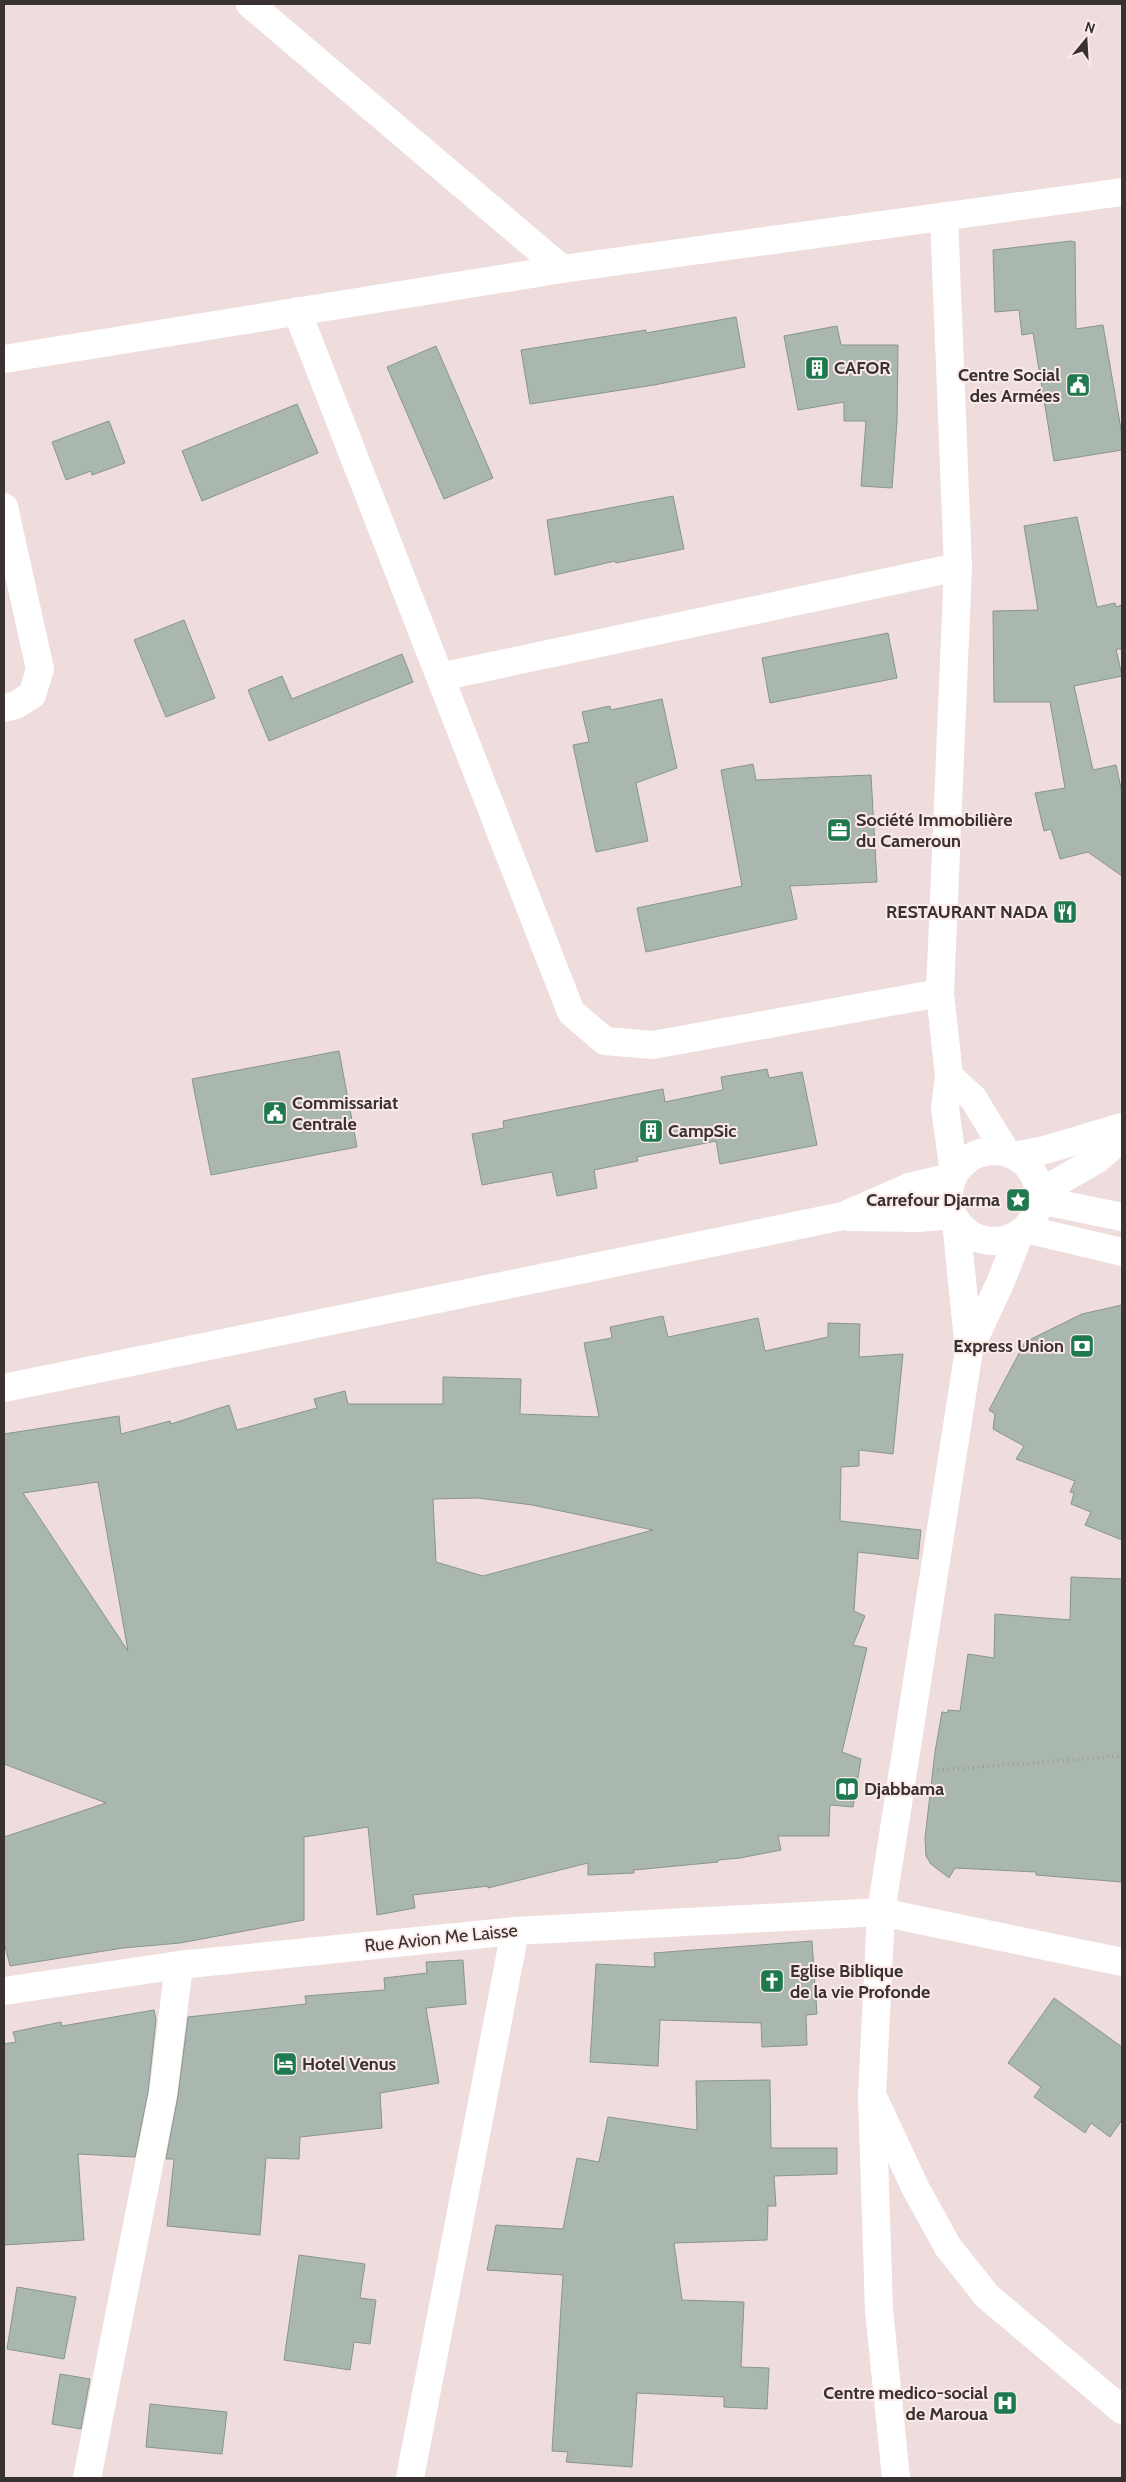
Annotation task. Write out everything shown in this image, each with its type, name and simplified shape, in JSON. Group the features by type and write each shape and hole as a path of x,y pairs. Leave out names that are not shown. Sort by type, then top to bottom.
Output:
{"street":[{"path":"250,4 562,269"},
{"path":"4,359 562,269 1122,192"},
{"path":"944,216 958,567 940,993 949,1076 945,1108 954,1175"},
{"path":"297,311 570,1012 606,1040 653,1045 940,993"},
{"path":"4,507 40,669 32,695 16,705 4,708"},
{"path":"440,677 958,567"},
{"path":"949,1076 973,1098 1010,1154 1034,1174 1039,1196 1033,1219 1023,1231 968,1350"},
{"path":"896,2478 880,2310 872,2095 881,1912 968,1350 954,1218 948,1196 954,1175 964,1162 976,1154 991,1151 1010,1154 1046,1150 1122,1127"},
{"path":"1039,1196 1096,1160 1122,1138"},
{"path":"4,1388 844,1216 909,1187 954,1175"},
{"path":"1039,1196 1122,1217"},
{"path":"844,1216 954,1218 971,1236 986,1240 1001,1241 1023,1231 1122,1252"},
{"name":"Rue Avion Me Laisse","path":"4,1991 179,1965 515,1931 881,1912 1122,1962"},
{"path":"410,2478 515,1931"},
{"path":"87,2478 163,2094 179,1965"},
{"path":"872,2095 916,2189 948,2247 987,2296 1122,2410"}],"path":[{"path":"902,1772 1122,1756"}],"building":[{"path":"1075,242 1076,329 1103,325 1122,435 1122,450 1054,461 1033,333 1022,335 1019,310 995,312 993,250"},
{"path":"736,317 745,367 654,385 530,404 521,350 646,330 646,333"},
{"path":"837,326 841,345 898,345 897,421 892,488 861,486 866,421 844,421 844,402 798,410 784,336"},
{"path":"436,346 493,478 444,499 387,367"},
{"path":"297,404 318,453 202,501 182,451"},
{"path":"109,421 125,463 92,475 91,471 66,480 52,442"},
{"path":"673,496 684,549 616,563 615,561 555,575 547,520"},
{"path":"1077,517 1097,607 1115,603 1116,607 1122,605 1122,649 1116,649 1122,676 1074,686 1093,770 1116,765 1122,793 1122,876 1088,852 1060,859 1051,829 1044,831 1035,793 1065,788 1050,702 994,702 993,611 1038,610 1024,526"},
{"path":"184,620 215,698 166,717 134,640"},
{"path":"888,633 897,678 770,703 762,658"},
{"path":"402,654 413,682 269,741 248,690 282,676 292,699"},
{"path":"662,699 677,768 636,783 648,841 596,852 573,745 589,742 582,712 610,706 611,710"},
{"path":"753,764 756,780 871,775 877,882 790,886 797,919 646,952 637,908 742,886 721,770"},
{"name":"Commissariat Centrale","path":"339,1051 357,1147 211,1175 192,1079"},
{"name":"CampSic","path":"767,1069 769,1078 802,1072 817,1145 720,1164 716,1141 637,1157 638,1161 594,1170 597,1188 557,1196 552,1172 482,1185 472,1134 504,1128 503,1121 663,1089 665,1102 723,1090 721,1077"},
{"path":"1122,1305 1122,1540 1085,1525 1091,1512 1071,1504 1074,1493 1070,1492 1075,1481 1016,1459 1024,1446 993,1429 995,1414 989,1410 1025,1342 1082,1314"},
{"path":"663,1316 668,1337 758,1318 765,1351 828,1337 828,1323 860,1324 859,1357 903,1354 893,1454 859,1450 859,1466 841,1467 840,1521 921,1530 918,1559 858,1552 854,1611 865,1616 853,1645 867,1648 842,1752 861,1759 853,1807 830,1805 829,1836 778,1836 781,1850 718,1860 718,1862 634,1870 634,1873 588,1875 588,1863 488,1888 488,1886 413,1895 415,1908 377,1915 368,1827 304,1837 304,1920 180,1943 123,1948 10,1966 4,1942 4,1837 106,1803 4,1764 4,1434 119,1416 121,1434 170,1421 171,1424 229,1405 237,1430 317,1408 314,1399 345,1391 348,1404 443,1404 443,1377 521,1379 520,1414 599,1417 584,1343 612,1338 610,1327","holes":["98,1482 128,1651 23,1493","478,1498 532,1505 653,1530 483,1576 436,1562 433,1499"]},
{"path":"1071,1577 1122,1579 1122,1882 1036,1875 1036,1872 955,1868 949,1878 931,1864 926,1856 925,1838 935,1752 942,1712 948,1713 948,1710 960,1711 968,1654 994,1658 995,1614 1070,1620"},
{"path":"812,1941 817,2014 806,2015 807,2045 762,2047 761,2023 660,2020 658,2066 590,2062 596,1964 655,1967 654,1953"},
{"path":"463,1960 466,2004 426,2008 439,2083 380,2093 382,2128 300,2137 299,2159 266,2158 260,2235 167,2226 174,2159 166,2159 178,2096 188,2017 306,2004 305,1996 385,1990 384,1978 427,1973 426,1962"},
{"path":"1054,1998 1122,2047 1122,2120 1110,2137 1091,2123 1085,2133 1034,2097 1041,2087 1008,2063"},
{"path":"154,2010 156,2020 148,2092 135,2157 78,2154 84,2240 4,2245 4,2044 16,2042 13,2032 61,2022 62,2026"},
{"path":"770,2080 771,2148 837,2148 837,2174 774,2176 776,2206 768,2206 767,2240 674,2243 682,2300 744,2302 741,2367 769,2368 767,2409 724,2407 724,2397 637,2393 632,2467 566,2462 568,2452 552,2451 563,2275 487,2270 496,2225 563,2229 577,2158 599,2162 608,2117 697,2130 696,2081"},
{"path":"299,2255 365,2264 360,2298 376,2300 370,2344 354,2342 350,2370 284,2360"},
{"path":"17,2287 76,2297 64,2359 7,2349"},
{"path":"60,2374 90,2379 81,2429 52,2424"},
{"path":"150,2404 227,2412 222,2454 146,2447"}],"place":[{"name":"CAFOR","path":"817,368"},
{"name":"Centre Social des Armées","path":"1078,385"},
{"name":"Société Immobilière du Cameroun","path":"839,830"},
{"name":"RESTAURANT NADA","path":"1065,912"},
{"name":"Commissariat Centrale","path":"275,1113"},
{"name":"CampSic","path":"651,1131"},
{"name":"Carrefour Djarma","path":"1018,1200"},
{"name":"Express Union","path":"1082,1346"},
{"name":"Djabbama","path":"847,1789"},
{"name":"Eglise Biblique de la vie Profonde","path":"772,1981"},
{"name":"Hotel Venus","path":"285,2064"},
{"name":"Centre medico-social de Maroua","path":"1005,2403"}]}
